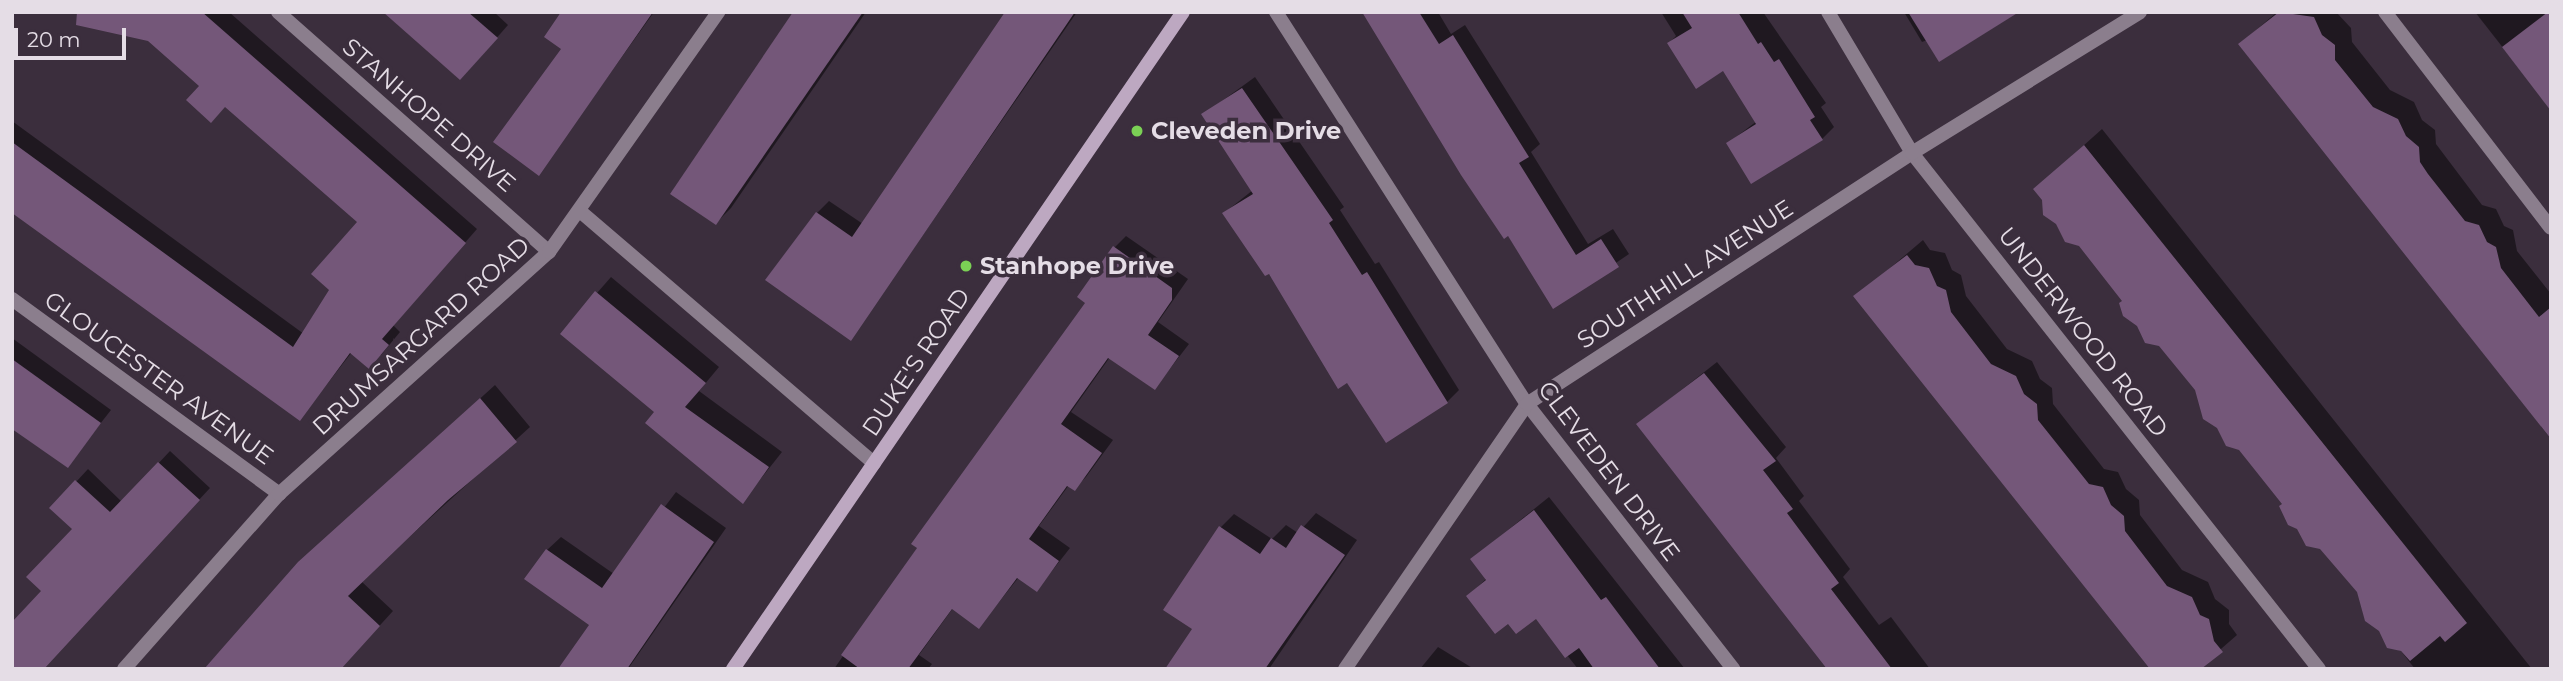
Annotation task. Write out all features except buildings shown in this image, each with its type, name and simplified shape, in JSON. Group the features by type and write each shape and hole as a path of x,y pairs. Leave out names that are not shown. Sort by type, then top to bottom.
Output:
{"main road":[{"name":"DUKE'S ROAD","path":"733,669 1183,12"}],"street":[{"name":"STANHOPE DRIVE","path":"278,12 550,252"},
{"name":"DRUMSARGARD ROAD","path":"124,669 279,494 550,252 581,212 718,12"},
{"name":"CLEVEDEN DRIVE","path":"1276,12 1528,404 1733,669"},
{"name":"UNDERWOOD ROAD","path":"1828,12 1912,153 2319,669"},
{"name":"SOUTHHILL AVENUE","path":"1345,669 1528,404 1912,153 2140,12"},
{"path":"2385,12 2551,228"},
{"path":"581,212 874,464"},
{"name":"GLOUCESTER AVENUE","path":"12,299 279,494"}],"place":[{"name":"Cleveden Drive","path":"1137,131"},
{"name":"Stanhope Drive","path":"966,266"}]}
